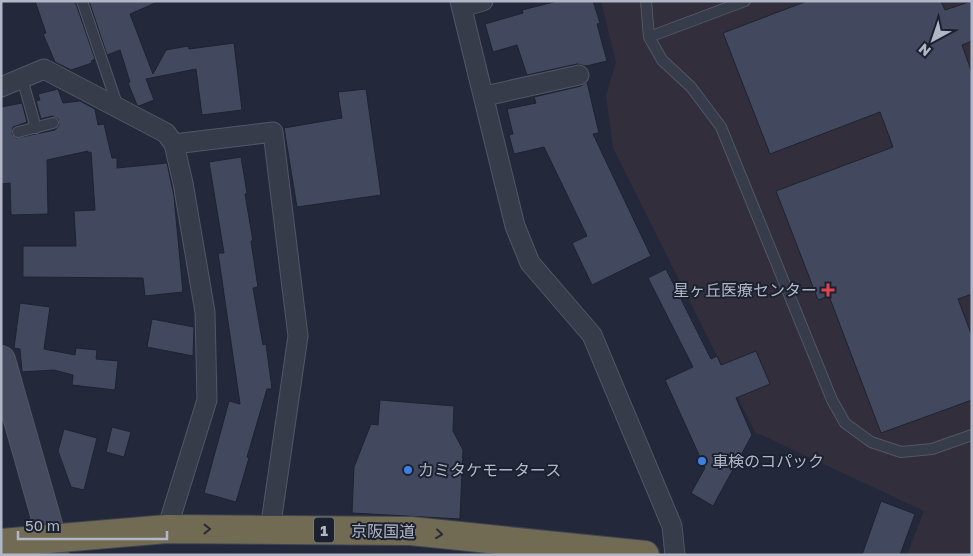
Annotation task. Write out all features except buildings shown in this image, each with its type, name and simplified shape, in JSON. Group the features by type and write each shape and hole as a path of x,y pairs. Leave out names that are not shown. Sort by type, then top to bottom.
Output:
{"highway":[{"name":"京阪国道","path":"1,543 53,547 167,529 411,531 645,555"}],"street":[{"path":"483,1 461,4 485,96 515,226 530,263 592,335 672,526 675,555"},
{"path":"1,87 44,69 166,133 174,144 183,183 205,312 207,400 167,529"},
{"path":"485,96 579,75"},
{"path":"174,144 273,132 298,336 270,530"},
{"path":"1,360 53,547"}],"lane":[{"path":"82,1 118,108"},
{"path":"646,1 649,37 662,60 691,87 721,128 832,400 845,423 871,442 901,452 932,449 972,435"},
{"path":"649,37 745,1"},
{"path":"22,78 36,128"},
{"path":"18,132 53,124"}],"shaded area":[{"name":"星ヶ丘医療センター","path":"601,1 972,1 972,555 907,555 924,511 755,432 613,148 606,96 616,62"}],"place":[{"name":"星ヶ丘医療センター","path":"828,290"},
{"name":"車検のコパック","path":"702,461"},
{"name":"カミタケモータース","path":"408,470"}]}
